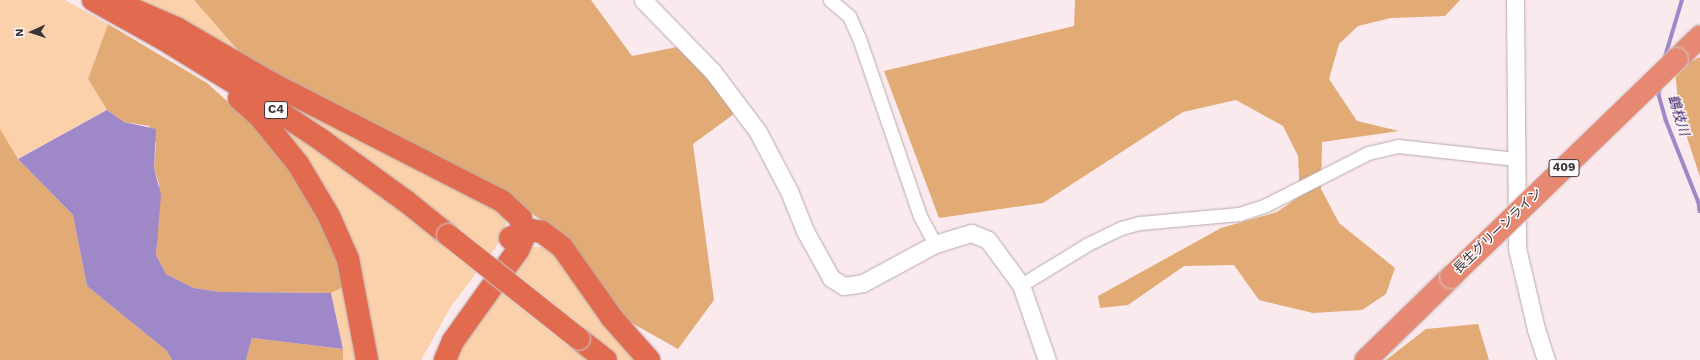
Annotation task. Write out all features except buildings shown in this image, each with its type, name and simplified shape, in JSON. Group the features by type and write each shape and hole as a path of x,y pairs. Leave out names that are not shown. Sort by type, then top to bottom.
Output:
{"highway":[{"name":"C4","path":"93,0 163,38 320,139 408,202 606,360"},
{"path":"112,0 178,29 273,84 502,200 521,219 523,239 518,250 453,341 445,360"},
{"name":"長生グリーンライン","path":"1366,360 1451,276 1700,37"},
{"path":"163,38 218,80 260,117 298,164 329,216 348,259 367,360"},
{"path":"431,360 440,339 497,254 512,236 530,230 542,232 562,247 612,318 649,360"}],"street":[{"path":"643,0 713,72 758,132 789,191 805,231 831,278 844,286 863,283 936,244 971,233 988,240 1021,285 1047,360"},
{"path":"830,0 849,16 859,38 920,216 936,244"},
{"path":"1515,0 1515,159 1517,248 1534,322 1546,360"},
{"path":"1021,285 1088,244 1121,228 1140,224 1239,214 1266,204 1368,153 1398,146 1515,159"}],"shaded area":[{"path":"0,0 65,0 108,24 88,79 107,110 17,159 0,131"},
{"path":"130,0 194,0 249,63"},
{"path":"194,0 591,0 632,56 682,46 738,111 693,144 714,300 678,349 621,317 544,222 509,198 249,63"},
{"path":"1075,0 1460,0 1445,16 1391,18 1358,26 1339,44 1329,79 1357,121 1399,131 1322,142 1321,189 1339,223 1395,268 1386,294 1362,310 1313,313 1259,300 1234,265 1184,266 1128,305 1100,308 1098,296 1221,228 1277,212 1300,196 1298,156 1283,126 1236,100 1183,112 1043,203 939,218 884,71 1074,26"},
{"path":"108,24 207,83 265,135 324,220 347,285 331,293 221,292 194,288 166,274 156,255 159,184 154,168 156,143 149,126 124,122 107,110 88,79"},
{"path":"1700,57 1700,177 1679,113 1675,69"},
{"path":"273,91 504,213 506,223 504,235 490,255 286,106"},
{"path":"107,110 124,122 156,129 154,168 161,195 156,255 166,274 194,288 221,292 331,293 343,349 252,338 246,360 172,360 167,351 87,286 73,215 18,159"},
{"path":"263,111 375,190 478,270 450,308 421,360 373,360 368,325"},
{"path":"0,129 18,159 73,215 87,286 167,351 172,360 0,360"},
{"path":"532,247 543,247 556,252 640,360 620,360 509,271 521,253"},
{"path":"347,285 359,360 343,360 343,348 331,293"},
{"path":"498,286 589,360 450,360"},
{"path":"1478,324 1489,360 1386,360 1426,329"},
{"path":"252,338 343,349 343,360 246,360"}],"waterway":[{"name":"鶴枝川","path":"1664,60 1682,0"},
{"name":"鶴枝川","path":"1661,86 1659,95 1666,120 1699,203 1700,211"}]}
